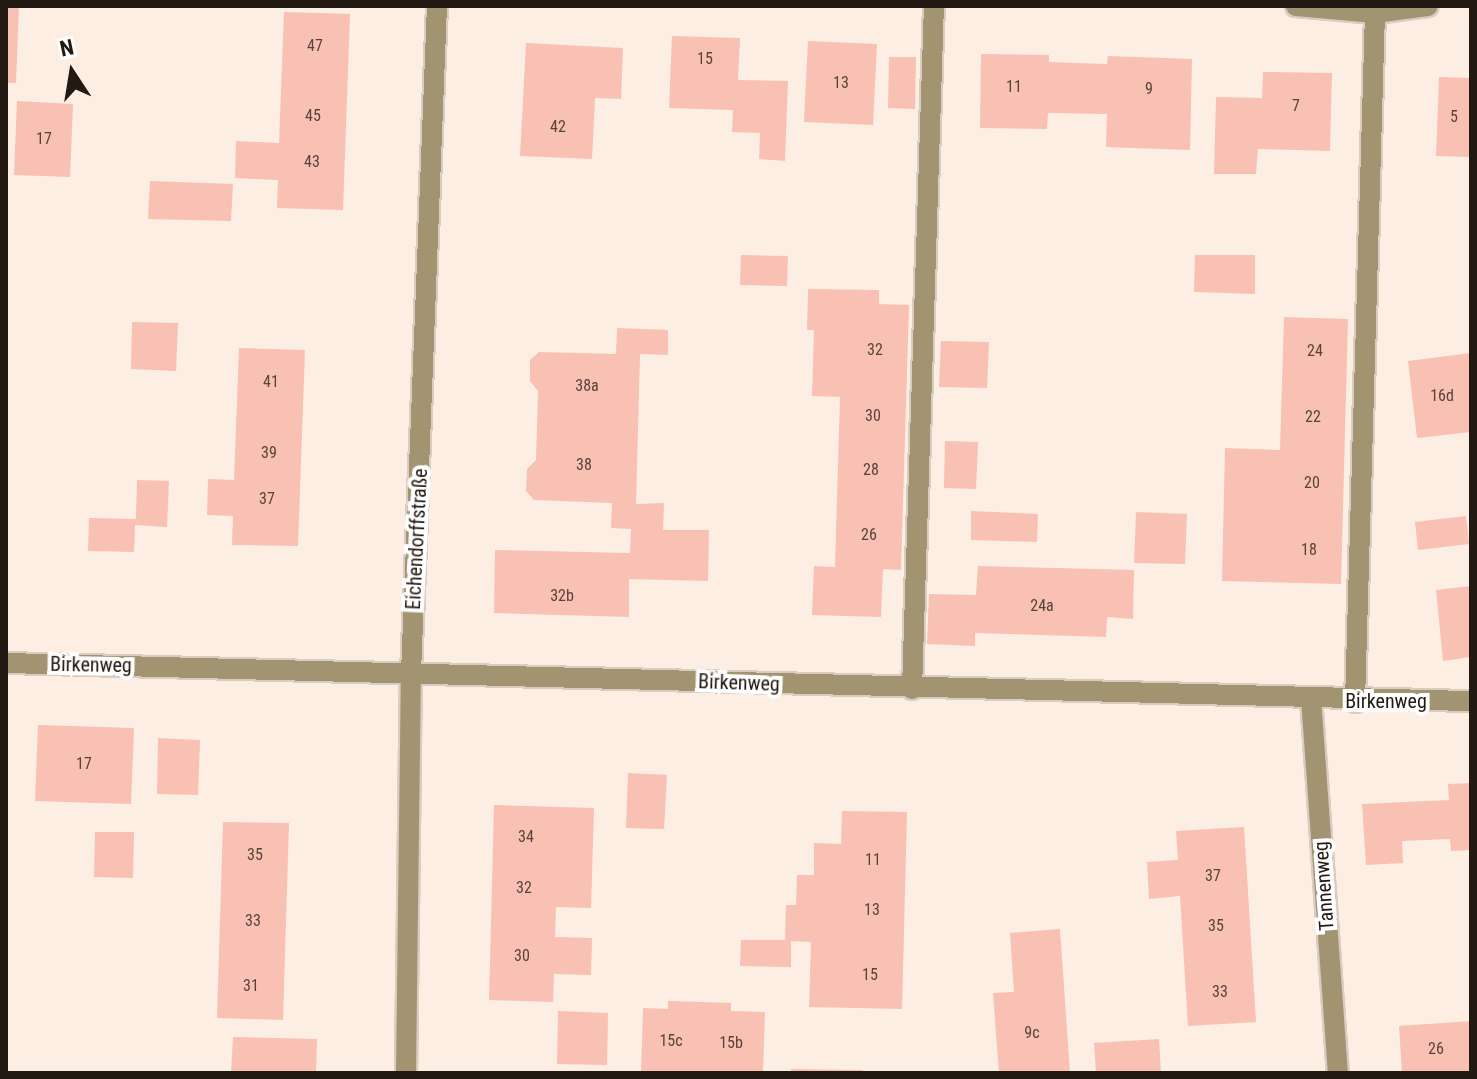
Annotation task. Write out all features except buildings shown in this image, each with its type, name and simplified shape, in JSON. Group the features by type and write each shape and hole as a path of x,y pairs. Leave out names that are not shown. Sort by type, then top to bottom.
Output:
{"street":[{"name":"Eichendorffstraße","path":"406,1073 411,673 437,6"},
{"path":"912,689 934,6"},
{"path":"1296,6 1375,13 1428,6"},
{"path":"1355,702 1375,13"},
{"name":"Birkenweg","path":"6,663 1311,698 1355,702 1471,701"},
{"name":"Tannenweg","path":"1311,698 1338,1073"}]}
